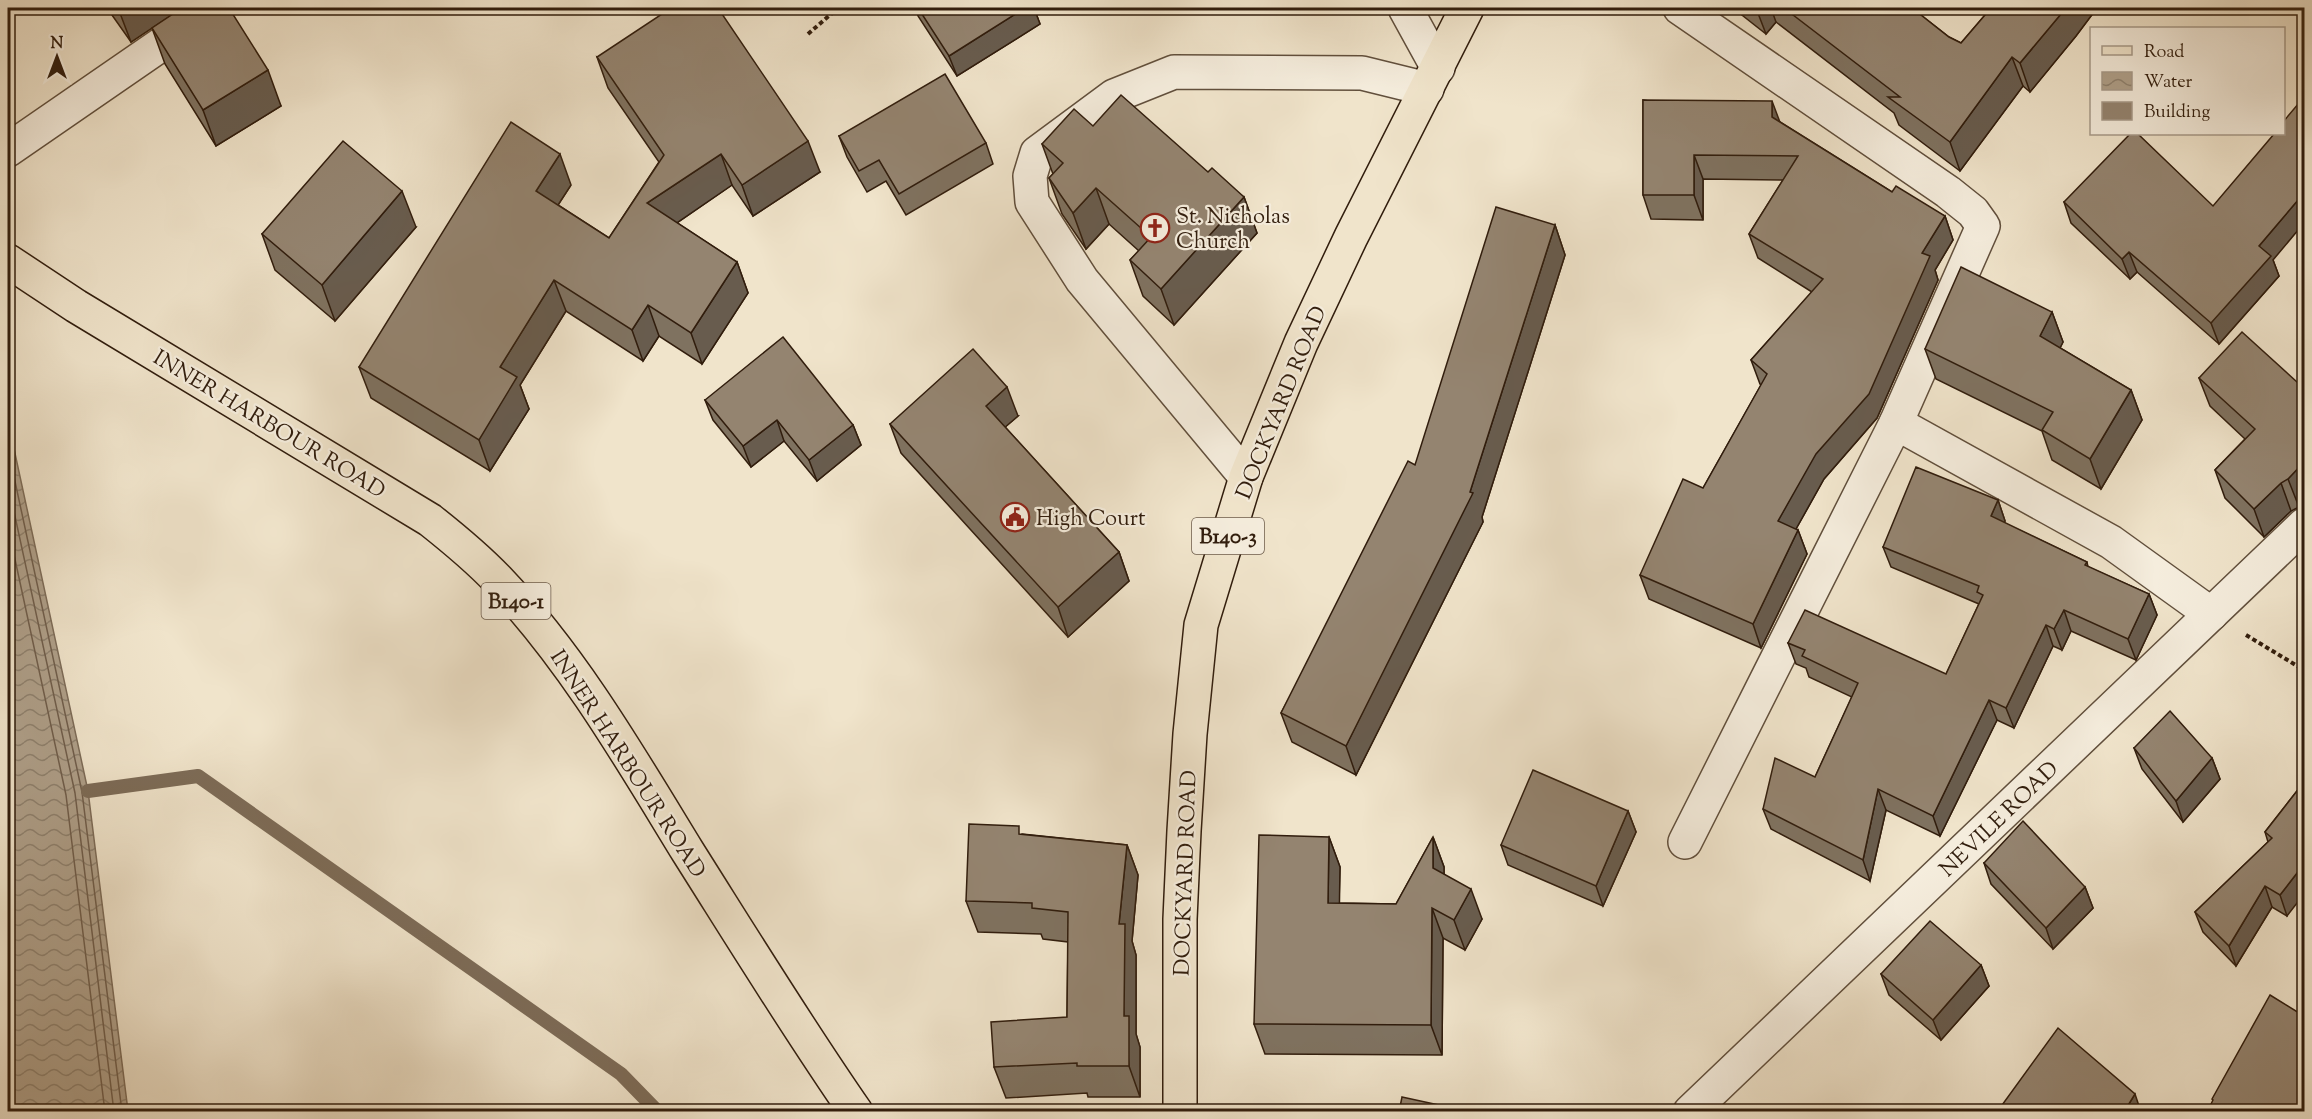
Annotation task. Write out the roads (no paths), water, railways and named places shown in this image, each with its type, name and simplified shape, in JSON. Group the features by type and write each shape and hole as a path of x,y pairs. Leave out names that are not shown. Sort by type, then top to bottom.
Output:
{"main road":[{"name":"DOCKYARD ROAD","path":"1180,1112 1180,919 1186,788 1195,673 1202,625 1246,477 1301,343 1351,237 1467,8"},
{"name":"INNER HARBOUR ROAD","path":"8,261 76,306 430,520 498,580 535,622 597,708 856,1112"}],"street":[{"path":"8,150 214,8"},
{"path":"1246,477 1082,280 1032,202 1030,176 1037,153 1114,96 1174,72 1362,73 1432,78 1405,8"},
{"path":"1680,8 1948,192 1973,212 1983,226 1896,423 1685,842"},
{"path":"1896,423 2111,542 2211,614"},
{"name":"NEVILE ROAD","path":"1703,1108 2304,525"}],"water":[{"path":"8,421 88,791 128,1111 8,1111"}],"waterway":[{"path":"88,791 198,776 621,1074 658,1112"}],"place":[{"name":"St. Nicholas Church","path":"1155,228"},
{"name":"High Court","path":"1015,517"}]}
